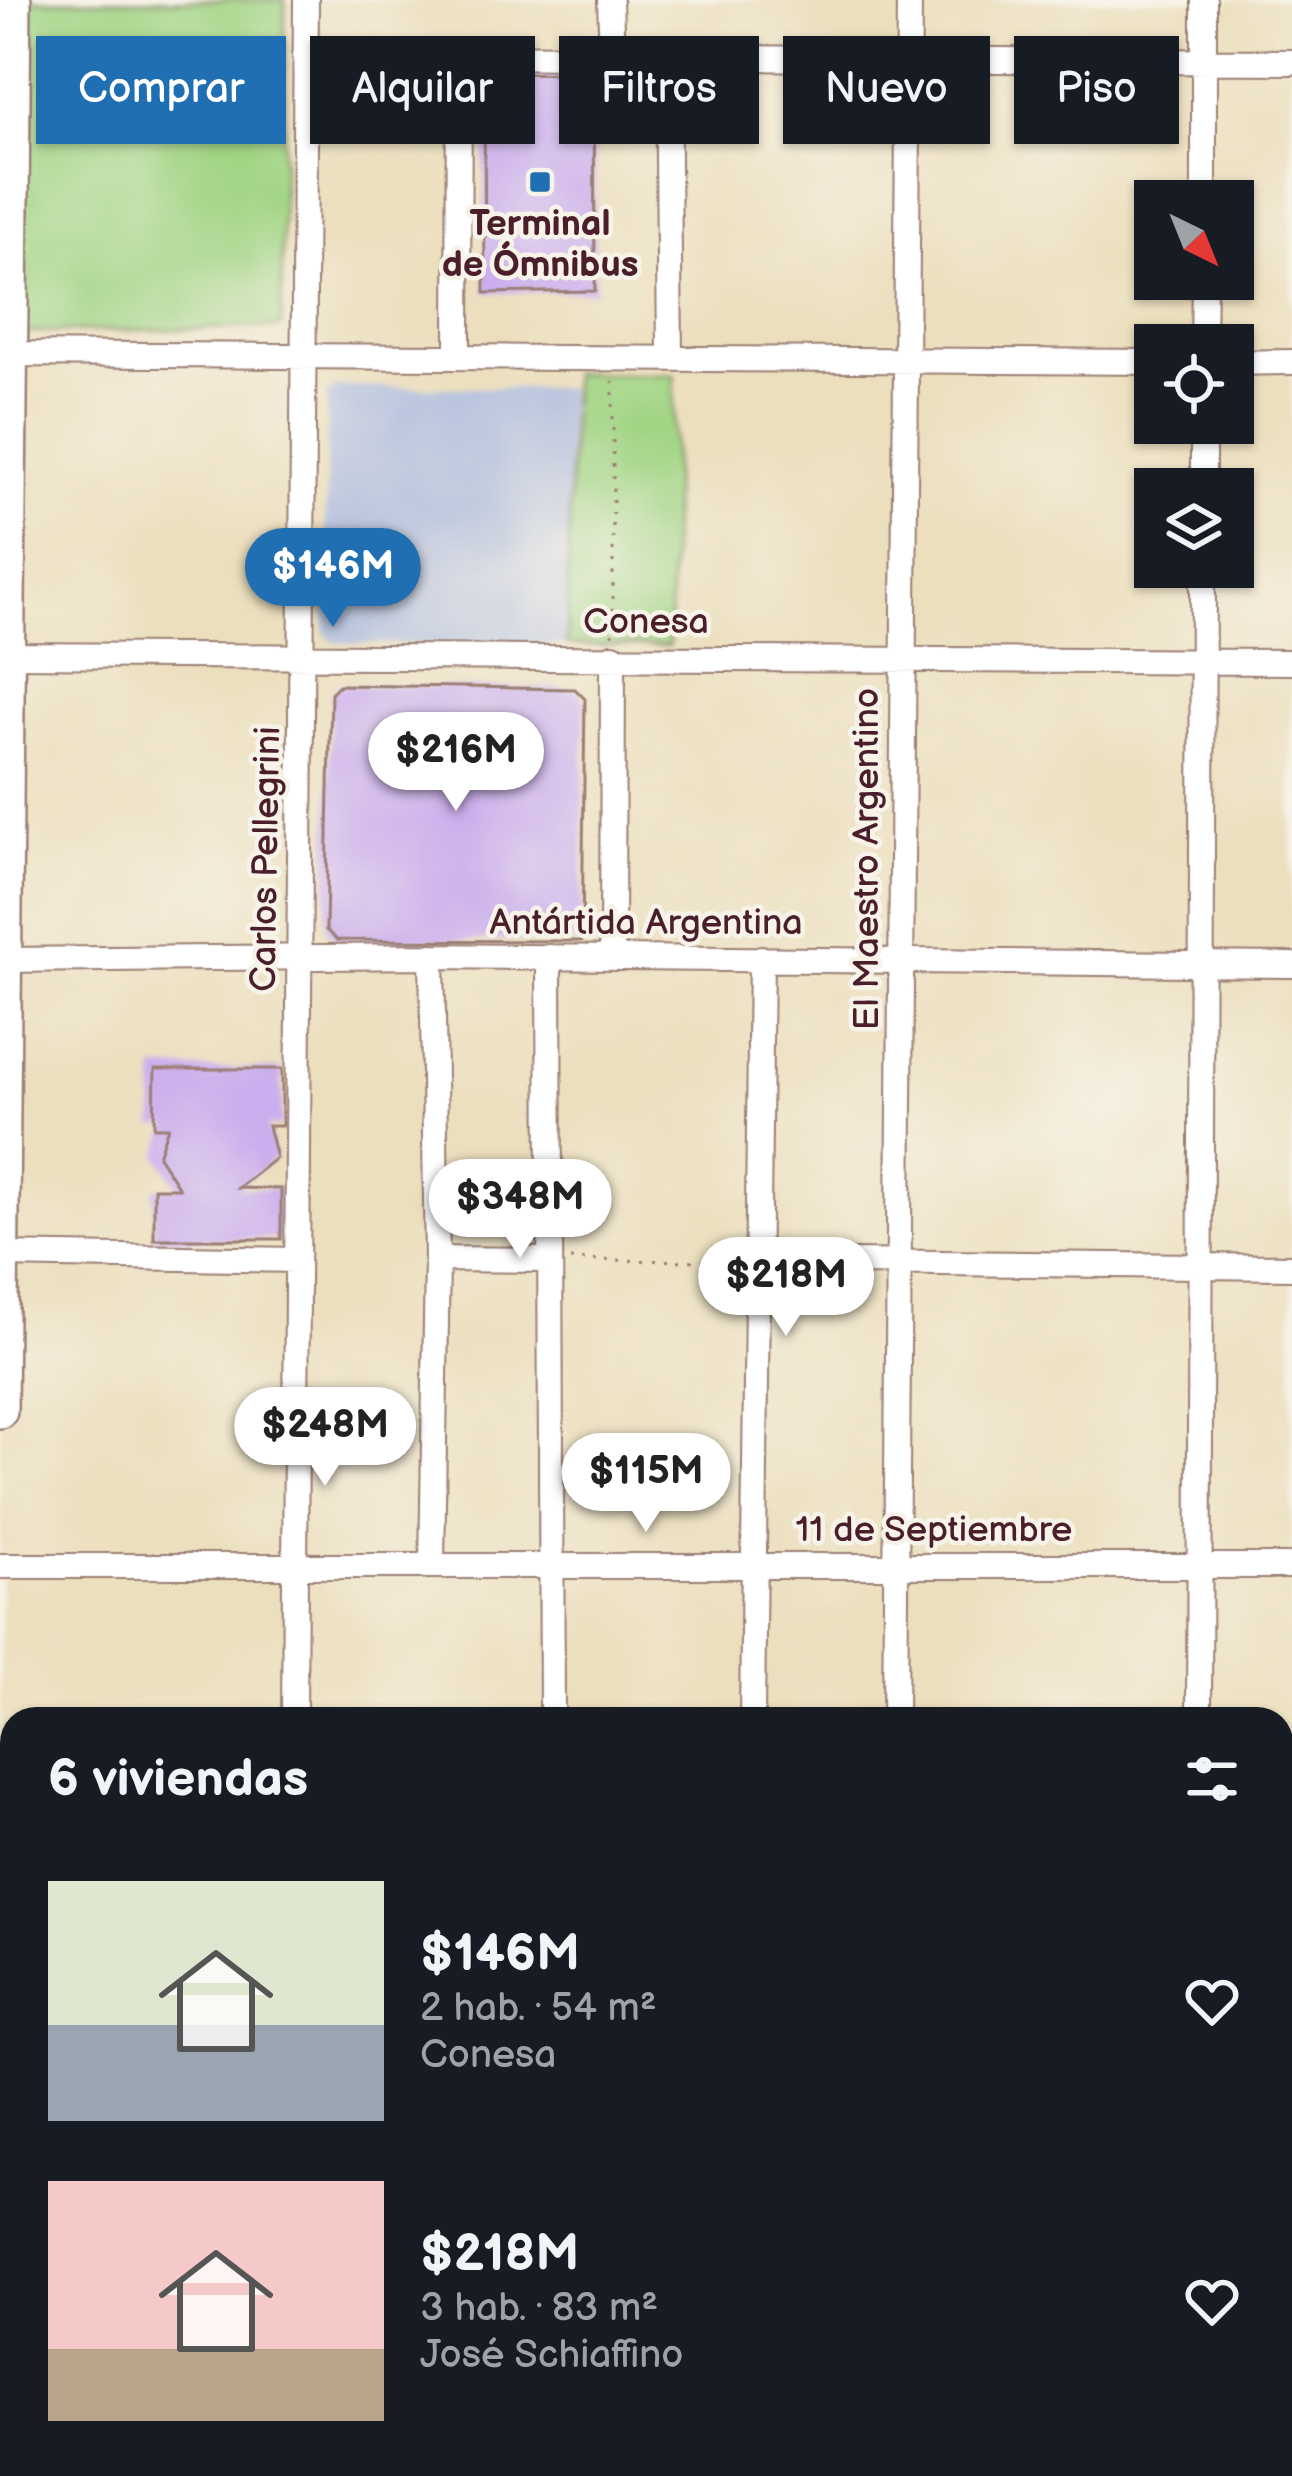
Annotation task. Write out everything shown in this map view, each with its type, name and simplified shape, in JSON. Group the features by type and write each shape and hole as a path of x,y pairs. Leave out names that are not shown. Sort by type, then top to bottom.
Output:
{"main road":[{"path":"0,1411 4,354 7,52 14,0"}],"street":[{"name":"Carlos Pellegrini","path":"294,1707 306,0"},
{"path":"610,0 611,36"},
{"name":"El Maestro Argentino","path":"909,0 909,36"},
{"path":"1204,0 1204,180"},
{"path":"305,55 310,55"},
{"path":"990,59 1292,62"},
{"path":"458,354 459,144"},
{"path":"668,144 670,356"},
{"name":"El Maestro Argentino","path":"895,1707 908,144"},
{"path":"4,354 1134,362"},
{"path":"1254,363 1292,362"},
{"path":"1199,1707 1204,588"},
{"name":"Conesa","path":"3,655 1292,662"},
{"path":"612,957 613,656"},
{"path":"432,956 437,1259 432,1565"},
{"name":"Antártida Argentina","path":"1,960 432,956 1292,965"},
{"path":"549,957 552,1707"},
{"path":"752,1707 761,958"},
{"path":"1,1255 297,1260"},
{"path":"437,1259 550,1260"},
{"path":"757,1261 1292,1267"},
{"name":"11 de Septiembre","path":"0,1566 1292,1566"}],"path":[{"path":"613,656 614,355"},
{"path":"550,1260 757,1261"}],"shaded area":[{"path":"337,387 569,388 567,645 335,643 324,633 327,395"}],"green space":[{"path":"16,0 285,0 285,36 36,36 36,144 283,144 281,327 15,333"},
{"path":"572,373 675,375 669,646 567,645"}],"building":[{"name":"Terminal de Ómnibus","path":"535,73 559,74 559,144 594,144 595,291 485,293 484,144 535,144"},
{"path":"339,685 575,689 585,699 582,941 337,940 326,930 331,693"},
{"path":"155,1069 282,1069 282,1126 268,1126 276,1158 238,1188 281,1189 281,1239 154,1239 154,1188 179,1188 158,1156 168,1127 154,1127"}],"place":[{"name":"Terminal de Ómnibus","path":"540,182"}]}
